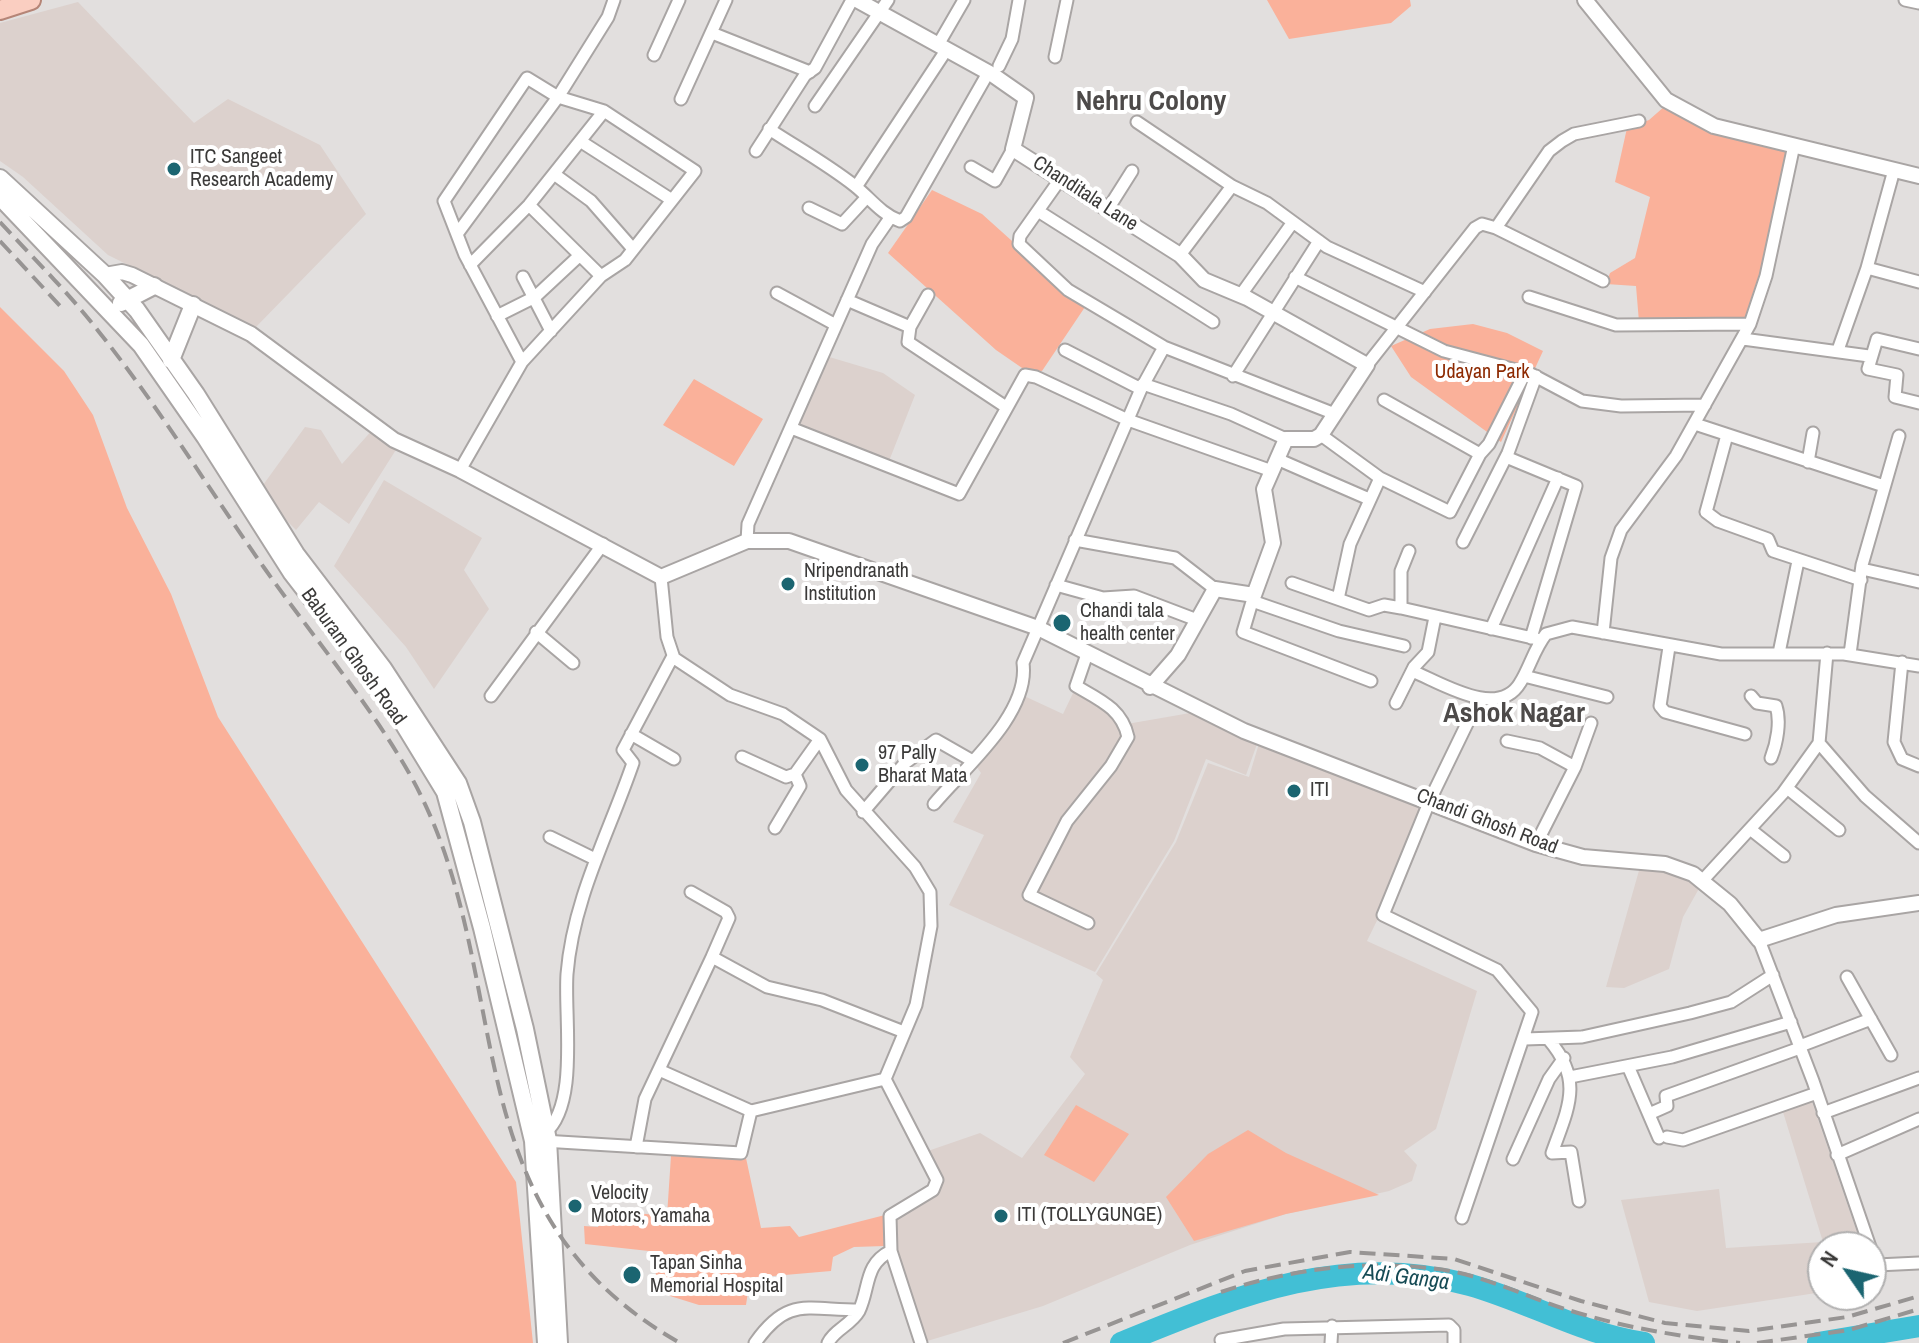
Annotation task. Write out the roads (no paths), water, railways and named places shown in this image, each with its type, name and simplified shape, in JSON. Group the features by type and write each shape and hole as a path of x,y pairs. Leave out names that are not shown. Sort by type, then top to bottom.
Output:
{"main road":[{"path":"0,10 31,0"},
{"name":"Baburam Ghosh Road","path":"0,178 141,345 291,572 384,692 445,792 542,1138 546,1343"},
{"name":"Baburam Ghosh Road","path":"0,197 105,275 127,300 171,360 296,554 383,668 458,783 472,822 525,1029 542,1138 559,1343"},
{"path":"109,309 154,286"},
{"path":"171,360 193,305"}],"street":[{"path":"457,234 558,97 608,17 614,0"},
{"path":"654,55 679,0"},
{"path":"681,99 726,0"},
{"path":"756,151 815,68 855,0"},
{"name":"Chanditala Lane","path":"855,0 994,70 1026,98 1013,149 1180,255 1204,280 1271,311 1367,365"},
{"path":"815,106 888,0"},
{"path":"856,187 943,45 964,0"},
{"path":"769,129 796,143 856,187 890,218 900,221 906,217 1012,39 1019,0"},
{"path":"1058,55 1070,0"},
{"path":"1585,0 1666,100 1714,126 1919,176"},
{"path":"1905,0 1919,3"},
{"path":"712,33 810,72"},
{"path":"460,470 488,416 522,362 601,276 633,249 695,171 604,111 558,97 527,78 445,195 444,201 470,265 522,362"},
{"path":"470,265 529,205 604,111"},
{"path":"1496,228 1549,151 1562,141 1574,134 1639,121"},
{"path":"1137,122 1232,186 1267,203 1319,241 1425,292"},
{"path":"580,141 672,200"},
{"path":"1603,633 1611,558 1621,530 1659,482 1750,324 1766,276 1794,145"},
{"path":"971,167 995,181 1013,149"},
{"path":"1838,350 1867,268 1894,170"},
{"path":"1108,209 1132,171"},
{"path":"554,174 591,201 633,249"},
{"path":"1061,178 1020,236 1019,244 1068,290 1164,347 1335,414"},
{"path":"1180,255 1232,186"},
{"path":"809,208 842,224 867,197"},
{"path":"529,205 601,276"},
{"path":"1038,211 1213,322"},
{"path":"747,541 748,524 847,300 872,244 890,218"},
{"path":"1240,296 1293,222"},
{"path":"1065,350 1142,386 1231,414 1286,439 1314,439 1321,435 1396,327 1475,228 1482,224 1603,281"},
{"path":"1233,376 1271,311 1319,241"},
{"path":"497,316 535,297 579,256"},
{"path":"1867,268 1919,282"},
{"path":"105,275 122,272 251,334 394,440 460,470 661,577"},
{"path":"523,277 551,331"},
{"path":"1295,277 1444,351 1531,374 1582,401 1653,407 1705,405"},
{"path":"777,293 836,325"},
{"path":"928,295 910,327 908,342 917,351 1006,407"},
{"path":"1529,297 1616,325 1750,324"},
{"path":"847,300 910,327"},
{"path":"1743,339 1869,356"},
{"path":"1919,349 1877,339 1869,356 1868,369 1897,375 1895,397 1919,403"},
{"path":"934,804 1003,727 1023,686 1023,663 1075,540 1142,386 1164,347"},
{"path":"1321,435 1380,478 1450,512 1480,454 1531,374"},
{"path":"1463,542 1506,457 1531,374"},
{"path":"791,428 959,494 1025,375 1036,377 1128,420 1274,465 1369,499"},
{"path":"1384,400 1480,454"},
{"path":"1695,424 1884,486"},
{"path":"1808,462 1813,433"},
{"path":"1727,435 1706,512 1718,521 1768,539 1773,551 1798,561 1919,582"},
{"path":"1850,654 1861,574 1899,436"},
{"path":"1286,439 1264,489 1264,500 1271,514 1273,543 1243,632 1371,681"},
{"path":"1412,671 1479,699 1507,696 1524,676 1576,486 1506,457"},
{"path":"1338,599 1350,544 1380,478"},
{"path":"1491,629 1558,478"},
{"path":"1075,540 1175,558 1215,589 1253,598 1339,631 1404,646"},
{"path":"661,577 747,541 789,541 1038,628"},
{"path":"491,696 603,544"},
{"path":"1401,608 1401,571 1409,551"},
{"path":"1779,653 1798,561"},
{"path":"661,577 667,637 673,656 686,669 730,695 783,714 820,739 846,790 915,867 930,892 931,926 916,1005 885,1079 937,1180 933,1190 890,1216 891,1251 921,1343"},
{"path":"1292,583 1369,610 1384,605 1536,639 1572,627 1721,654 1850,654 1919,666"},
{"path":"1056,585 1103,598 1134,596 1197,620"},
{"path":"1150,687 1178,655 1215,589"},
{"path":"1396,703 1412,671 1428,652 1435,617"},
{"name":"Chandi Ghosh Road","path":"1038,628 1150,687 1244,731 1430,800 1536,844 1583,857 1665,864 1693,874 1730,904 1759,940 1817,1093 1864,1231"},
{"path":"536,632 573,663"},
{"path":"1669,647 1660,706 1665,712 1745,734"},
{"path":"1702,881 1787,788 1819,743 1827,653"},
{"path":"1087,654 1076,686 1110,706 1124,721 1128,737 1111,766 1067,821 1029,895 1088,923"},
{"path":"542,1138 556,1125 566,1099 567,972 574,923 595,859 633,763 623,750 673,656"},
{"path":"1902,662 1894,742 1902,759 1919,766"},
{"path":"1524,676 1607,697"},
{"path":"1751,696 1757,703 1776,706 1778,713 1771,758"},
{"path":"1462,1218 1532,1012 1497,970 1383,915 1430,800 1479,699"},
{"path":"1536,844 1575,767 1591,723"},
{"path":"631,734 674,759"},
{"path":"742,757 786,777 795,774 820,739"},
{"path":"863,812 905,763 932,742 940,741 971,760"},
{"path":"1507,741 1540,748 1575,767"},
{"path":"1819,743 1865,796 1918,839"},
{"path":"775,828 800,786 795,774"},
{"path":"1787,788 1839,830"},
{"path":"1750,829 1784,856"},
{"path":"550,837 595,859"},
{"path":"636,1147 645,1099 729,918 726,912 691,892"},
{"path":"1759,940 1836,915 1918,902"},
{"path":"712,957 767,987 822,1000 904,1032"},
{"path":"1525,1039 1549,1040 1630,1029 1731,1002 1773,975"},
{"path":"1847,977 1891,1055"},
{"path":"1649,1114 1667,1106 1666,1096 1871,1019"},
{"path":"1570,1077 1672,1057 1791,1022"},
{"path":"1549,1040 1564,1058 1570,1077 1570,1101 1552,1153 1571,1152 1579,1201"},
{"path":"1513,1159 1549,1079 1564,1058"},
{"path":"1628,1066 1663,1138 1683,1140 1817,1093"},
{"path":"659,1070 751,1111 885,1079"},
{"path":"1823,1113 1919,1078"},
{"path":"542,1138 741,1153 751,1111"},
{"path":"1837,1155 1919,1119"},
{"path":"828,1343 859,1310 867,1275 880,1256 891,1251"},
{"name":"Chandi Ghosh Road","path":"1887,1265 1919,1263"},
{"path":"755,1343 780,1313 798,1309 859,1310"},
{"path":"1221,1340 1267,1331 1332,1326 1449,1325 1454,1330 1454,1343"},
{"path":"1331,1343 1332,1326"}],"waterway":[{"name":"Adi Ganga","path":"1121,1343 1207,1309 1292,1283 1378,1273 1423,1276 1470,1285 1599,1333 1644,1343"},
{"name":"Adi Ganga","path":"1818,1343 1919,1326"}],"railway":[{"path":"0,222 76,303 121,361 265,569 393,746 409,773 443,849 466,927 498,1082 519,1156 553,1225 605,1288 680,1343"},
{"path":"0,241 61,307"},
{"path":"1063,1343 1245,1271 1350,1252 1454,1259 1581,1301 1665,1323 1749,1331 1847,1317 1919,1296"},
{"path":"1221,1292 1305,1271 1393,1265 1422,1267 1466,1275 1618,1324 1740,1343"},
{"path":"1757,1343 1849,1330 1919,1309"}],"place":[{"name":"ITC Sangeet Research Academy","path":"174,169"},
{"name":"Nripendranath Institution","path":"788,584"},
{"name":"Chandi tala health center","path":"1062,623"},
{"name":"97 Pally Bharat Mata","path":"862,765"},
{"name":"ITI","path":"1294,791"},
{"name":"Velocity Motors, Yamaha","path":"575,1206"},
{"name":"ITI (TOLLYGUNGE)","path":"1001,1216"},
{"name":"Tapan Sinha Memorial Hospital","path":"632,1275"}],"district":[{"name":"Nehru Colony","path":"1151,102"},
{"name":"Ashok Nagar","path":"1514,714"}],"park label":[{"name":"Udayan Park","path":"1482,373"}]}
